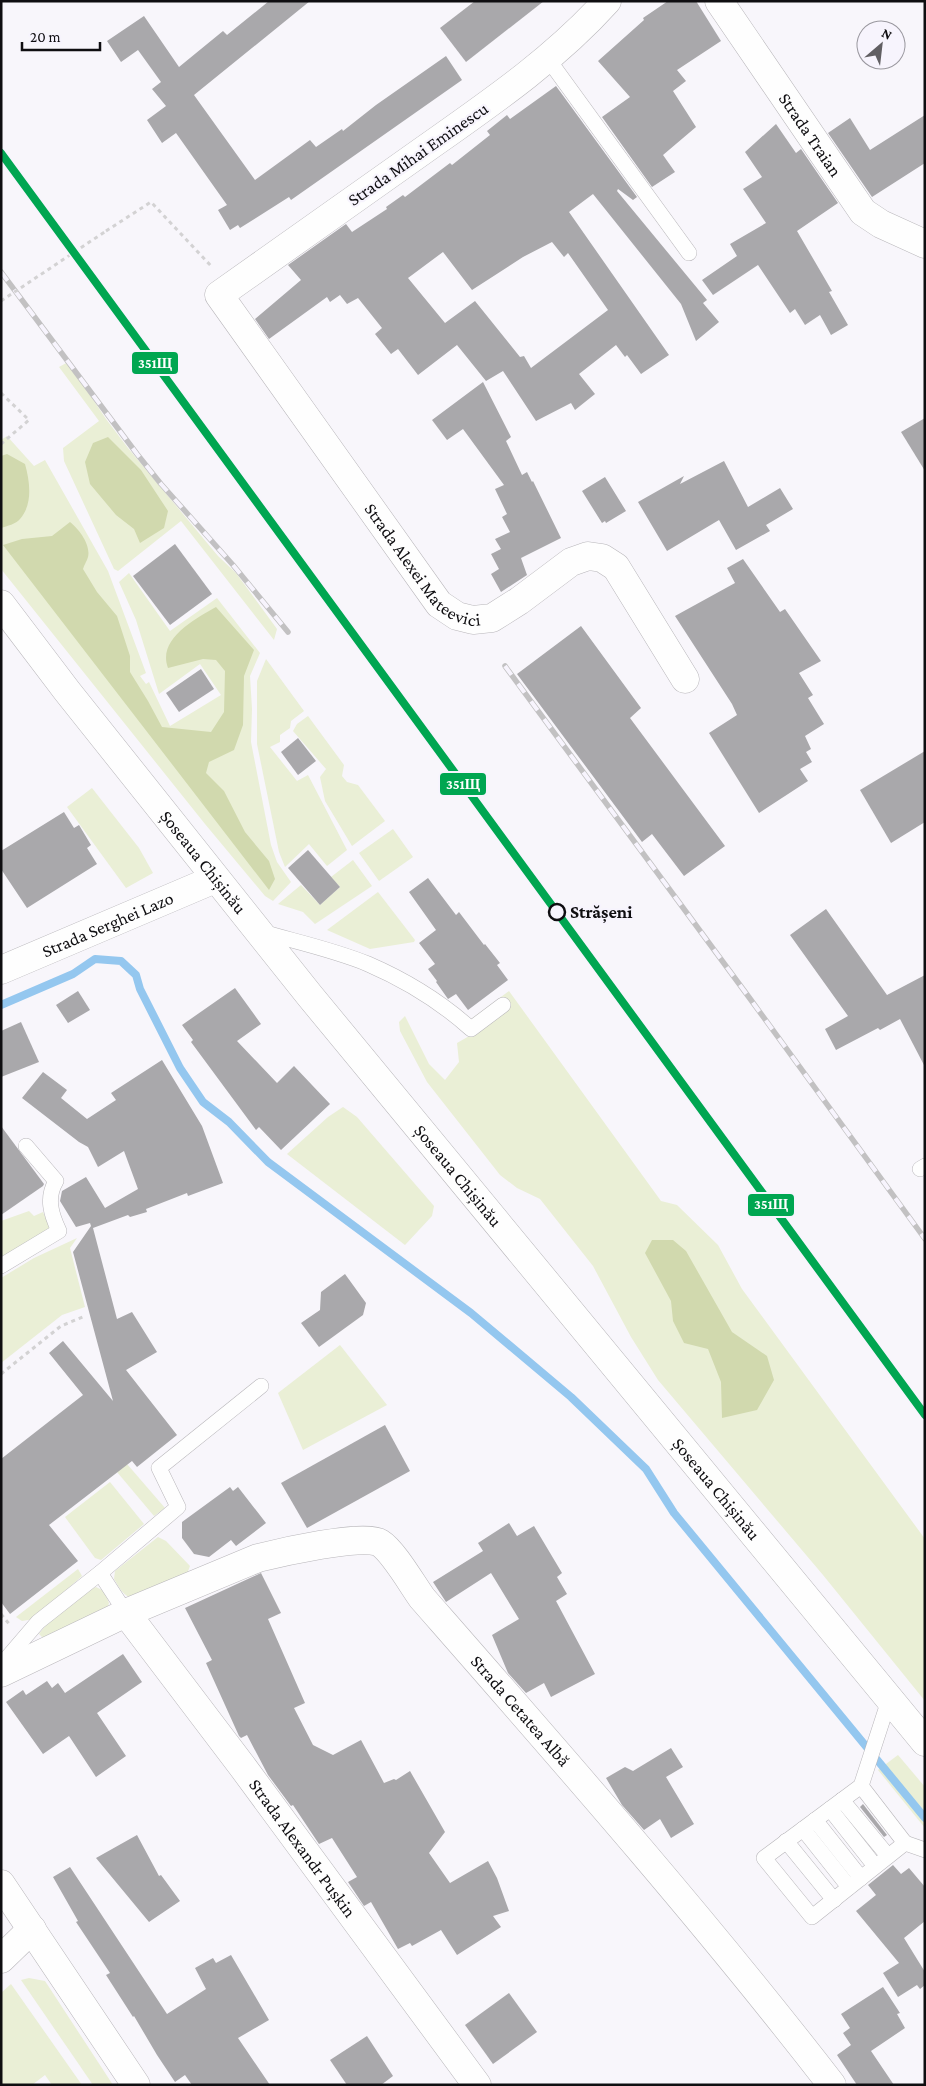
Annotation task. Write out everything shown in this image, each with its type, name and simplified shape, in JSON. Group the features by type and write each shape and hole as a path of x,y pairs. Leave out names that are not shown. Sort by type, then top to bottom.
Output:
{"main road":[{"name":"Strada Mihai Eminescu","path":"219,295 497,98 548,59 582,28 606,1"},
{"name":"Strada Traian","path":"719,1 863,212 881,224 925,244"},
{"name":"Strada Alexei Mateevici","path":"219,295 439,604 457,616 473,620 492,618 519,601 571,562 588,556 602,558 616,567 686,679"},
{"name":"Șoseaua Chișinău","path":"1,604 215,879 925,1742"},
{"name":"Strada Serghei Lazo","path":"1,970 215,879"},
{"name":"Strada Cetatea Albă","path":"126,1612 258,1558 340,1543 364,1540 379,1542 392,1555 422,1598 656,1868 776,2013 832,2085"},
{"path":"1,1672 126,1612"},
{"name":"Strada Alexandr Pușkin","path":"126,1612 477,2085"},
{"path":"1,1884 136,2085"},
{"path":"1,1959 32,1929"}],"lane":[{"path":"548,59 689,253"},
{"path":"258,930 369,964 405,982 447,1008 471,1029 503,1005"},
{"path":"1,1266 59,1231 50,1208 50,1193 56,1181 26,1146"},
{"path":"1,1664 38,1622 178,1507 159,1468 261,1386"},
{"path":"100,1573 126,1612"},
{"path":"890,1700 861,1786 764,1858 812,1917 904,1842"},
{"path":"861,1786 904,1842 925,1850"},
{"path":"836,1805 888,1856"},
{"path":"836,1805 875,1866"},
{"path":"809,1825 861,1878"},
{"path":"809,1825 849,1887"},
{"path":"786,1841 834,1900"}],"path":[{"path":"1,301 151,202 205,260"},
{"path":"1,393 29,420 1,444"},
{"path":"1,1374 61,1326 85,1316"}],"green space":[{"path":"68,362 128,448 218,556 236,573 277,629 274,640 181,521 118,571 114,569 64,461 63,448 99,421 59,367"},
{"path":"7,436 34,466 45,460 108,571 146,673 140,676 146,684 149,682 170,726 221,695 200,664 159,694 136,620 119,582 129,573 170,631 217,598 260,653 250,676 251,742 271,845 277,862 291,882 273,901 265,896 205,824 1,569 1,440"},
{"path":"108,437 141,470 168,511 164,528 140,543 134,529 116,515 90,484 85,462 93,443"},
{"path":"7,454 25,464 29,500 24,513 18,521 1,528 1,456"},
{"path":"70,522 80,533 88,547 88,557 83,569 97,592 117,616 130,656 130,672 162,727 211,732 224,712 225,671 216,660 203,659 168,668 166,658 168,648 180,631 216,607 254,650 244,676 243,725 234,750 209,762 206,773 224,791 245,832 269,861 275,879 269,890 3,545 22,539 52,536"},
{"path":"266,659 304,711 291,721 290,728 280,735 280,742 270,747 297,781 308,775 347,850 327,866 309,844 285,867 279,852 257,744 257,681"},
{"path":"308,716 344,765 342,776 347,782 358,785 385,821 352,846 325,801 320,777 326,769 293,731 297,724"},
{"path":"92,788 139,848 153,873 126,888 67,807"},
{"path":"393,829 413,857 379,881 359,853"},
{"path":"353,860 372,886 315,924 303,912 278,904 301,885 320,905 340,887 331,877"},
{"path":"378,892 415,940 414,942 370,949 327,930"},
{"path":"509,991 661,1201 677,1205 718,1245 742,1289 925,1539 925,1701 823,1575 658,1380 631,1337 593,1266 540,1199 517,1188 500,1175 427,1082 400,1031 399,1022 405,1016 429,1064 445,1080 459,1062 457,1043 478,1031 471,1019"},
{"path":"343,1107 357,1117 434,1206 432,1216 405,1245 287,1154 328,1117"},
{"path":"29,1211 34,1216 43,1212 51,1229 1,1258 1,1221"},
{"path":"77,1238 70,1248 85,1307 62,1315 1,1363 1,1278 34,1258"},
{"path":"652,1240 673,1240 686,1251 732,1332 767,1356 774,1380 757,1410 722,1418 721,1382 708,1349 684,1343 673,1321 671,1301 645,1253"},
{"path":"340,1345 387,1405 303,1450 278,1393"},
{"path":"127,1464 165,1508 154,1516 117,1472"},
{"path":"110,1482 144,1524 101,1560 95,1558 65,1517"},
{"path":"158,1537 166,1541 190,1566 187,1574 141,1596 127,1596 122,1592 114,1579 115,1571"},
{"path":"78,1569 82,1576 34,1619 22,1621 16,1617"},
{"path":"96,1587 104,1591 109,1603 107,1609 43,1638 39,1634 65,1608"},
{"path":"898,1755 925,1787 925,1828 878,1770"},
{"path":"29,1978 45,1981 113,2085 93,2085 21,1980"},
{"path":"11,1984 82,2085 52,2085 45,2075 32,2085 1,2085 1,1993"}],"building":[{"path":"269,1 310,1 194,95 255,180 310,140 316,147 342,129 343,131 376,105 446,56 462,80 291,200 289,197 240,228 238,225 230,230 218,210 227,205 176,133 162,143 147,120 166,106 152,89 161,82 138,50 121,62 107,41 144,16 179,67 223,31 227,35"},
{"path":"475,1 544,1 466,62 440,28"},
{"path":"668,1 696,1 721,41 677,70 686,81 673,91 696,127 663,155 675,172 652,187 602,117 630,97 598,61 644,20 643,18"},
{"path":"556,86 637,197 633,200 618,189 617,191 707,300 703,303 719,322 696,341 681,304 593,194 569,212 669,355 641,374 627,355 625,357 616,345 579,374 595,394 575,410 571,403 536,421 503,371 486,381 457,345 418,375 398,349 391,354 375,334 382,328 358,298 347,304 340,295 330,302 327,297 269,339 255,319 301,280 288,265 346,224 352,232 387,209 386,207 403,195 405,197 450,163 452,165 490,135 487,131 507,115 510,119","holes":["552,242 564,257 568,253 608,310 531,368 524,356 520,357 475,301 445,323 408,278 443,252 472,290 523,257"]},
{"path":"925,115 925,163 872,197 828,133 850,118 870,150"},
{"path":"776,124 796,153 801,149 838,203 797,231 832,291 829,292 848,325 831,335 820,315 805,325 795,309 790,313 758,265 713,295 702,280 737,256 730,244 766,223 743,189 762,177 745,152"},
{"path":"483,382 511,437 506,441 522,475 527,472 533,481 561,538 521,558 527,575 501,592 491,574 499,569 491,554 501,549 495,539 510,532 502,517 507,514 495,489 504,485 463,429 447,440 432,420"},
{"path":"925,418 925,471 901,432"},
{"path":"724,461 748,507 780,488 793,509 766,525 770,531 736,550 719,520 667,551 638,502 684,476 680,484"},
{"path":"605,477 626,511 606,523 605,521 602,523 582,491"},
{"path":"175,544 212,594 170,625 133,576"},
{"path":"743,559 780,612 785,609 821,661 799,673 813,695 808,698 824,724 805,736 811,749 806,752 812,762 800,769 808,781 759,813 709,733 737,715 732,704 675,616 735,583 727,568"},
{"path":"581,626 641,708 630,718 725,846 684,876 652,834 642,842 517,674"},
{"path":"201,669 214,689 179,712 166,693"},
{"path":"298,738 316,761 298,775 281,752"},
{"path":"925,751 925,822 891,843 860,790"},
{"path":"64,812 74,828 79,825 91,845 87,848 97,864 27,908 1,869 1,851"},
{"path":"308,850 340,887 320,905 288,868"},
{"path":"428,878 456,915 459,912 500,963 497,965 508,980 468,1010 456,994 448,999 428,969 435,964 419,943 436,930 409,892"},
{"path":"826,909 887,995 925,975 925,1067 900,1019 836,1050 825,1029 848,1016 790,935"},
{"path":"235,988 261,1024 237,1041 277,1083 294,1066 330,1104 281,1150 259,1127 256,1130 191,1042 193,1040 182,1025"},
{"path":"78,991 90,1010 68,1023 56,1005"},
{"path":"21,1022 39,1062 1,1077 1,1031"},
{"path":"162,1060 202,1126 223,1183 188,1196 187,1193 146,1209 147,1212 130,1217 128,1215 93,1228 117,1319 132,1312 157,1352 126,1370 177,1435 137,1467 132,1461 49,1525 78,1561 10,1614 1,1602 1,1459 83,1395 49,1353 63,1341 113,1401 73,1252 91,1226 90,1223 76,1227 60,1201 62,1191 86,1177 105,1208 138,1189 124,1151 98,1167 88,1147 22,1098 43,1072 67,1090 61,1098 87,1119 116,1100 111,1093"},
{"path":"1,1126 44,1184 1,1215"},
{"path":"345,1274 366,1303 363,1315 319,1347 301,1323 320,1310 321,1292"},
{"path":"385,1425 410,1471 307,1528 281,1483"},
{"path":"230,1487 233,1491 238,1487 266,1523 236,1546 231,1540 209,1557 194,1554 182,1538 182,1522"},
{"path":"509,1523 517,1536 534,1526 562,1573 557,1577 567,1594 556,1601 595,1674 551,1697 544,1683 526,1693 508,1673 492,1635 519,1619 491,1573 446,1602 433,1582 483,1551 478,1543"},
{"path":"261,1573 281,1613 268,1619 305,1703 294,1708 313,1745 333,1755 361,1740 384,1783 396,1780 410,1771 445,1832 429,1853 450,1883 488,1861 497,1878 509,1911 493,1916 501,1927 457,1955 441,1930 412,1946 410,1943 398,1949 371,1902 364,1906 348,1882 357,1877 332,1838 319,1844 293,1805 291,1806 268,1775 247,1735 241,1738 239,1736 206,1663 212,1660 185,1608"},
{"path":"123,1654 142,1682 97,1713 126,1756 96,1777 69,1736 43,1754 6,1702 23,1690 26,1695 47,1681 52,1688 58,1683 65,1693"},
{"path":"671,1748 683,1767 666,1777 694,1824 671,1838 660,1819 644,1830 622,1805 606,1778 625,1767 633,1771"},
{"path":"863,1804 887,1835 884,1837 860,1807"},
{"path":"137,1835 159,1876 161,1875 180,1901 149,1922 96,1858"},
{"path":"893,1865 901,1874 909,1868 925,1887 925,1921 904,1938 925,1972 925,1985 920,1989 917,1985 898,1997 883,1973 899,1963 856,1911 876,1895 868,1885"},
{"path":"70,1867 167,2014 206,1989 195,1968 213,1958 216,1963 231,1955 269,2020 238,2038 270,2085 192,2085 185,2075 175,2082 106,1975 110,1973 76,1922 78,1921 53,1877"},
{"path":"883,1987 900,2013 897,2014 905,2028 871,2051 894,2085 857,2085 837,2055 851,2045 843,2033 850,2028 841,2014"},
{"path":"509,1993 537,2032 493,2064 465,2025"},
{"path":"367,2036 393,2076 381,2085 347,2085 330,2060"}],"waterway":[{"path":"1,1005 73,974 95,959 121,961 136,975 140,989 180,1068 203,1102 229,1122 268,1162 471,1313 571,1397 646,1469 674,1513 925,1818"}],"railway":[{"path":"1,272 137,454 288,632"},
{"path":"505,666 925,1239"}],"transit line":[{"name":"351Щ","path":"1,153 925,1415"}],"place":[{"name":"Strășeni","path":"557,912"}]}
